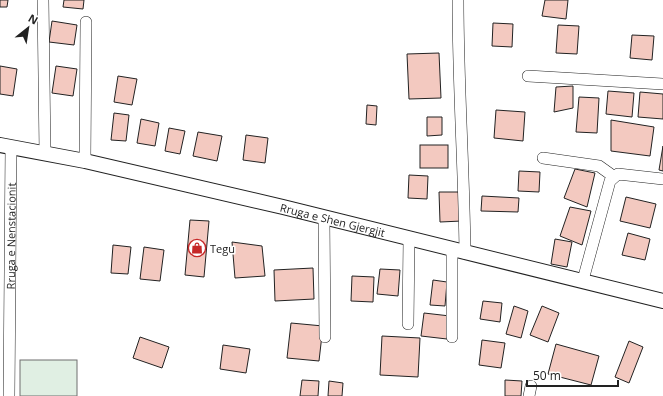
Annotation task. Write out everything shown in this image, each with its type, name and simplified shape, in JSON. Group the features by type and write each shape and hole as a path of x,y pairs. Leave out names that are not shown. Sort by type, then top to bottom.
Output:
{"street":[{"path":"43,0 45,153"},
{"path":"452,337 464,190 458,64 458,0"},
{"path":"85,161 86,22"},
{"path":"528,76 663,84"},
{"name":"Rruga e Shen Gjergjit","path":"6,146 85,161 283,207 663,301"},
{"name":"Rruga e Nenstacionit","path":"6,146 8,396"},
{"path":"543,158 599,166 614,176 625,174 663,179"},
{"path":"583,280 607,186 614,176"},
{"path":"324,218 325,337"},
{"path":"408,324 409,239"}],"green space":[{"path":"20,360 77,360 77,396 20,396"}],"building":[{"path":"0,0 8,0 7,7 0,7"},
{"path":"64,0 84,0 83,9 63,7"},
{"path":"545,0 568,0 566,19 542,16"},
{"path":"52,21 77,25 74,45 49,42"},
{"path":"493,23 513,24 512,47 492,46"},
{"path":"558,25 579,26 577,54 556,53"},
{"path":"632,35 654,36 652,60 630,58"},
{"path":"439,53 441,98 409,99 407,54"},
{"path":"0,66 17,69 13,96 0,94"},
{"path":"56,66 77,69 73,96 52,93"},
{"path":"118,76 137,79 132,105 114,102"},
{"path":"573,86 573,108 554,112 556,87"},
{"path":"608,91 634,93 632,117 606,114"},
{"path":"640,92 663,94 663,119 638,117"},
{"path":"579,97 599,98 597,133 576,132"},
{"path":"367,105 377,106 376,125 366,124"},
{"path":"496,110 525,112 523,141 494,138"},
{"path":"114,113 129,115 126,141 111,140"},
{"path":"427,117 442,117 442,135 427,136"},
{"path":"141,119 159,123 155,146 137,143"},
{"path":"611,120 654,127 650,156 611,151"},
{"path":"169,128 185,131 180,154 165,151"},
{"path":"198,132 222,136 217,161 193,156"},
{"path":"246,135 268,138 265,163 243,160"},
{"path":"420,145 448,145 448,168 420,168"},
{"path":"663,146 663,171 659,170"},
{"path":"575,169 595,173 587,207 564,198"},
{"path":"519,171 540,172 539,192 518,191"},
{"path":"409,175 428,176 427,199 408,198"},
{"path":"439,192 461,192 462,221 440,222"},
{"path":"482,196 519,198 518,212 481,211"},
{"path":"626,197 656,204 650,228 620,221"},
{"path":"570,207 591,211 582,245 560,236"},
{"name":"Tegu","path":"190,220 209,221 204,277 185,275"},
{"path":"628,233 650,239 645,260 622,255"},
{"path":"555,239 572,242 567,267 551,264"},
{"path":"232,242 262,246 265,276 235,278"},
{"path":"113,245 131,247 128,274 111,273"},
{"path":"144,247 164,250 160,281 140,279"},
{"path":"313,268 314,299 275,301 274,270"},
{"path":"380,269 400,270 398,296 377,294"},
{"path":"352,276 374,277 373,302 351,301"},
{"path":"433,280 447,282 445,306 430,305"},
{"path":"483,301 502,303 500,322 480,319"},
{"path":"514,306 528,311 521,338 506,334"},
{"path":"542,306 559,313 548,342 530,335"},
{"path":"424,313 450,316 447,339 421,336"},
{"path":"291,323 323,326 319,361 287,358"},
{"path":"382,336 420,338 418,377 380,375"},
{"path":"140,337 169,347 162,368 133,358"},
{"path":"482,340 505,343 501,368 479,365"},
{"path":"629,341 643,347 629,383 615,377"},
{"path":"556,344 599,356 591,385 548,374"},
{"path":"223,345 250,349 246,373 220,369"},
{"path":"302,380 319,381 318,396 300,396"},
{"path":"505,380 522,381 521,396 505,396"},
{"path":"329,381 343,383 342,396 328,396"}],"place":[{"name":"Tegu","path":"197,248"}]}
